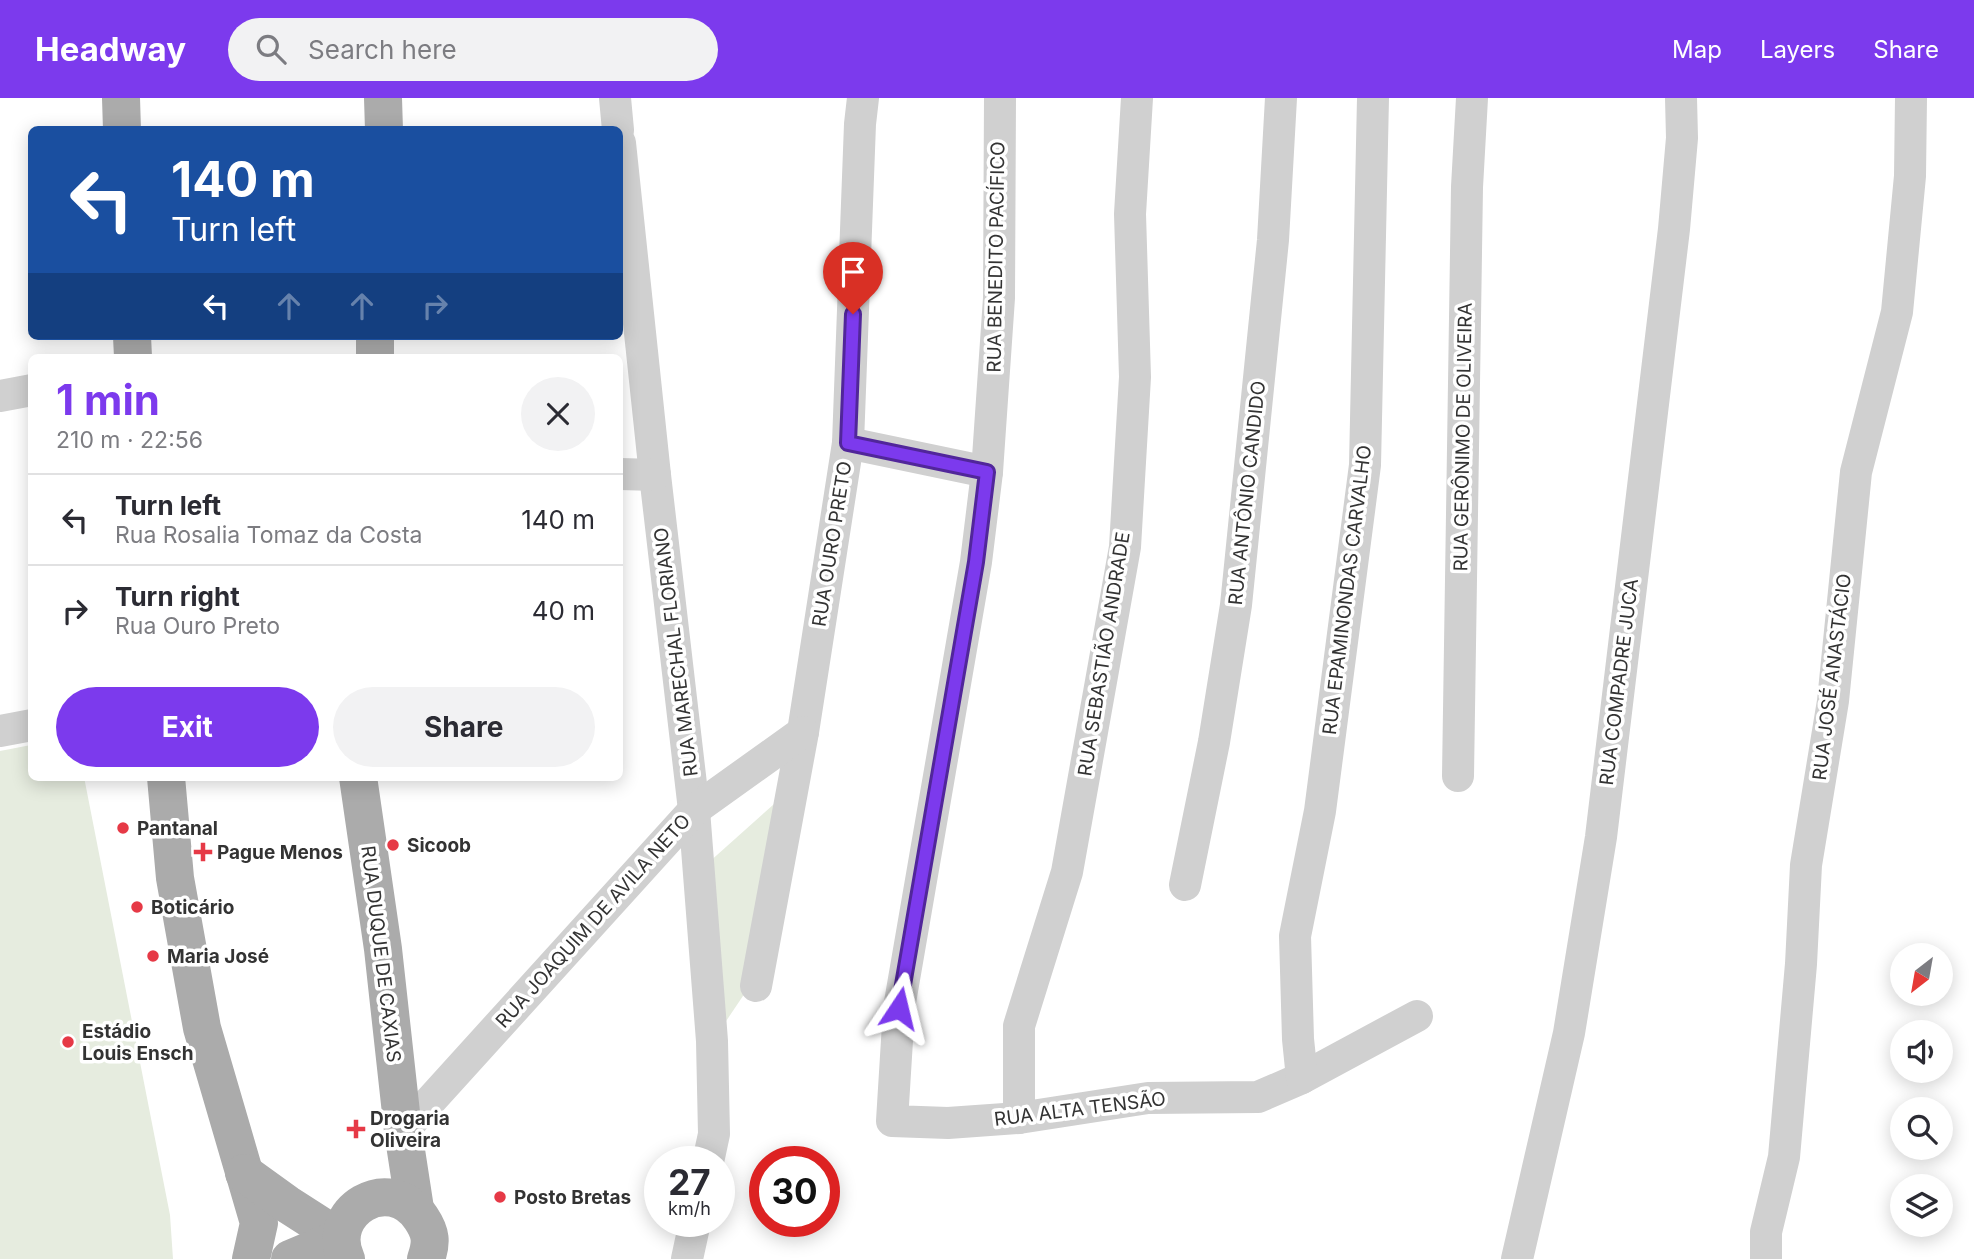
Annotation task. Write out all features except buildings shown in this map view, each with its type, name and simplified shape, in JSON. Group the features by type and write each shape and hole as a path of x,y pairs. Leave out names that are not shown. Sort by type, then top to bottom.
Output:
{"main road":[{"path":"121,98 122,126"},
{"path":"383,98 384,126"},
{"path":"166,781 175,878 202,1028 259,1223 251,1259"},
{"name":"RUA DUQUE DE CAXIAS","path":"359,781 383,949 403,1131 415,1209 429,1230 433,1255"},
{"path":"244,1173 343,1248"},
{"path":"343,1248 345,1224 352,1212 363,1203 390,1196 415,1209"},
{"path":"290,1259 343,1248"}],"street":[{"path":"615,98 618,126"},
{"name":"RUA OURO PRETO","path":"757,986 803,732 848,443 863,98"},
{"name":"RUA BENEDITO PACÍFICO","path":"892,1122 899,1008 976,562 987,472 999,298 1000,98"},
{"name":"RUA SEBASTIÃO ANDRADE","path":"1020,1118 1019,1026 1067,872 1125,547 1135,377 1130,214 1137,98"},
{"name":"RUA ANTÔNIO CANDIDO","path":"1185,885 1214,742 1236,605 1273,240 1281,98"},
{"name":"RUA EPAMINONDAS CARVALHO","path":"1302,1078 1295,936 1320,811 1365,466 1373,98"},
{"name":"RUA GERÔNIMO DE OLIVEIRA","path":"1458,776 1466,201 1472,98"},
{"name":"RUA COMPADRE JUCA","path":"1517,1259 1569,1033 1601,837 1674,229 1682,138 1681,98"},
{"name":"RUA JOSÉ ANASTÁCIO","path":"1766,1259 1766,1232 1784,1157 1801,964 1806,865 1833,701 1856,472 1897,312 1910,176 1911,98"},
{"name":"RUA MARECHAL FLORIANO","path":"623,171 694,810 712,1041 714,1134 711,1146"},
{"path":"0,396 28,391"},
{"path":"848,443 987,472"},
{"path":"623,474 655,475"},
{"path":"0,731 28,726"},
{"name":"RUA JOAQUIM DE AVILA NETO","path":"403,1131 694,810 803,732"},
{"name":"RUA ALTA TENSÃO","path":"892,1122 948,1123 1020,1118 1148,1098 1258,1097 1302,1078 1417,1016"},
{"path":"687,1259 692,1237"}],"shaded area":[{"name":"Estádio Louis Ensch","path":"28,746 28,781 85,781 170,1215 173,1259 0,1259 0,751"},
{"path":"783,796 747,990 710,1045 698,872"}],"place":[{"name":"Pantanal","path":"123,828"},
{"name":"Sicoob","path":"393,845"},
{"name":"Pague Menos","path":"203,852"},
{"name":"Boticário","path":"137,907"},
{"name":"Maria José","path":"153,956"},
{"name":"Estádio Louis Ensch","path":"68,1042"},
{"name":"Drogaria Oliveira","path":"356,1129"},
{"name":"Posto Bretas","path":"500,1197"}],"route":[{"path":"853,314 848,443 987,472 976,562 899,1008"}]}
